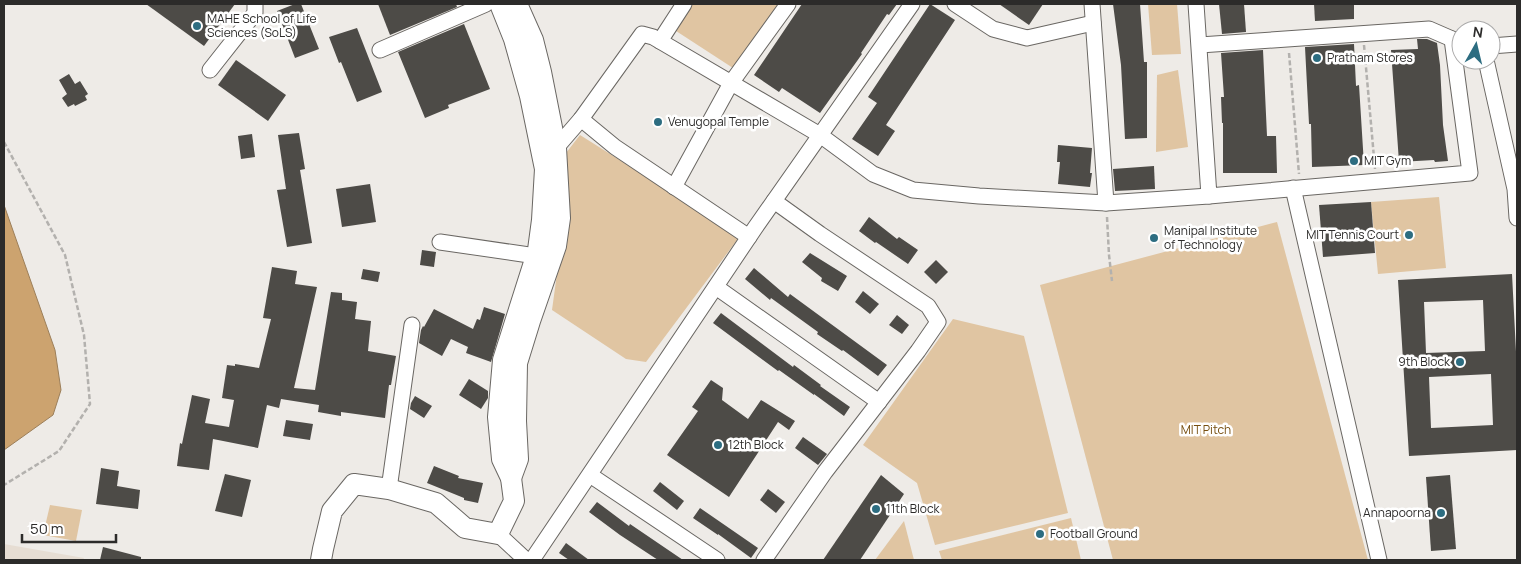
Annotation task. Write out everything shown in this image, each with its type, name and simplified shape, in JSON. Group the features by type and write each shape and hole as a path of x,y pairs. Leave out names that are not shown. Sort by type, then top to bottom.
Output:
{"main road":[{"path":"322,560 322,549 332,511 354,484 389,489 436,503 465,528 498,534 514,501 511,478 502,459 498,417 503,360 536,256 542,220 545,169 530,96 514,39 500,4"},
{"path":"511,478 518,459 516,421 517,363 556,246 560,218 556,148 541,72 533,40 517,4"}],"street":[{"path":"210,70 255,13 255,4"},
{"path":"380,50 486,4"},
{"path":"660,41 684,4"},
{"path":"674,187 731,83 788,4"},
{"path":"498,534 534,559 774,200 912,4"},
{"path":"955,4 992,29 1027,38 1093,23"},
{"path":"1092,4 1106,203"},
{"path":"1196,4 1209,196"},
{"path":"1200,45 1429,29 1451,38"},
{"path":"556,148 581,119 642,34 653,37 820,135 873,174 913,190 1106,203 1470,173 1460,70"},
{"path":"1501,45 1517,44"},
{"path":"1488,70 1515,188 1517,218"},
{"path":"581,119 615,147 749,237"},
{"path":"1297,188 1379,560"},
{"path":"764,560 825,472 918,352 938,322 928,306 820,234 774,200"},
{"path":"440,242 536,256"},
{"path":"716,287 879,402"},
{"path":"389,489 412,325"},
{"path":"590,475 717,560"}],"path":[{"path":"1363,34 1376,181"},
{"path":"1288,39 1297,188"},
{"path":"4,142 65,255 84,335 90,404 59,451 4,485"},
{"path":"1106,203 1112,281"}],"shaded area":[{"path":"4,205 55,350 61,390 53,415 4,450"},
{"path":"4,544 84,558 83,560 4,560"}],"green space":[{"path":"690,4 779,4 733,68 673,29"},
{"path":"1148,4 1177,4 1181,54 1152,55"},
{"path":"1178,70 1188,147 1156,152 1157,75"},
{"path":"580,135 740,236 646,362 626,359 552,310 566,208 566,153"},
{"name":"MIT Tennis Court","path":"1439,197 1446,268 1378,274 1371,202"},
{"name":"MIT Pitch","path":"1277,222 1368,560 1113,560 1040,285"},
{"path":"953,319 1024,336 1068,513 935,545 917,483 863,445"},
{"path":"50,505 82,510 76,541 43,535"},
{"name":"Football Ground","path":"1071,518 1081,560 942,560 939,551"},
{"path":"904,521 914,560 875,560"}],"building":[{"name":"MAHE School of Life Sciences (SoLS)","path":"146,4 235,4 204,46"},
{"path":"295,4 301,4 319,49 295,58 277,11"},
{"path":"378,4 456,4 457,7 390,35"},
{"path":"802,4 897,4 889,15 887,14 862,54 820,113 782,88 779,92 754,75"},
{"path":"930,4 955,20 886,125 895,131 878,156 852,139 877,103 868,97"},
{"path":"999,4 1043,4 1029,25"},
{"path":"1113,4 1140,4 1144,62 1147,62 1147,138 1125,139 1121,65"},
{"path":"1219,4 1244,4 1246,32 1222,34"},
{"path":"1314,4 1354,4 1354,19 1315,21"},
{"path":"464,24 490,89 448,105 449,108 425,118 398,52"},
{"path":"357,28 382,92 357,102 329,37"},
{"path":"1417,39 1427,39 1437,43 1443,125 1448,161 1399,162 1391,50 1418,49"},
{"path":"1354,44 1356,86 1359,85 1364,165 1312,167 1311,124 1309,124 1305,47"},
{"path":"1263,50 1267,136 1276,136 1277,173 1223,173 1221,97 1224,97 1221,53"},
{"path":"236,60 286,95 268,121 218,85"},
{"path":"69,74 75,84 80,81 88,94 85,96 87,100 68,107 62,98 67,94 59,80"},
{"path":"299,133 305,169 300,170 312,243 287,247 277,190 286,189 278,135"},
{"path":"252,134 255,157 241,159 238,136"},
{"path":"1058,145 1092,148 1090,187 1058,184 1060,162 1057,162"},
{"path":"1154,166 1155,189 1115,191 1113,169"},
{"path":"370,184 376,222 342,227 336,189"},
{"path":"1371,202 1375,253 1323,257 1319,205"},
{"path":"869,217 897,239 899,237 918,250 908,264 859,231"},
{"path":"422,250 436,252 434,267 420,265"},
{"path":"810,253 847,276 838,291 821,281 822,278 802,262"},
{"path":"936,260 948,272 936,284 924,272"},
{"path":"272,267 297,271 295,284 317,287 294,388 315,390 331,292 342,293 342,300 357,302 355,319 371,321 368,351 396,356 391,385 389,385 385,418 341,412 341,416 318,412 319,405 281,399 279,408 267,405 258,448 213,439 209,470 177,466 180,443 182,444 192,395 210,399 205,423 229,427 234,400 222,398 227,365 235,366 235,364 259,368 271,319 263,318"},
{"path":"754,268 788,297 790,294 887,365 878,376 843,350 817,334 818,332 771,298 770,300 745,279"},
{"path":"363,269 380,272 378,282 361,279"},
{"name":"9th Block","path":"1512,274 1517,371 1517,450 1409,456 1398,280","holes":["1483,300 1485,351 1426,353 1424,302","1491,374 1493,425 1431,428 1429,377"]},
{"path":"863,291 879,304 870,314 855,302"},
{"path":"484,307 505,314 491,362 466,353 468,347 451,339 442,356 419,343 421,330 434,309 473,329 477,319 480,320"},
{"path":"721,313 850,407 844,416 778,371 713,323"},
{"path":"897,315 909,325 902,334 889,325"},
{"path":"469,379 488,391 488,398 481,409 459,395"},
{"name":"12th Block","path":"711,380 723,388 722,400 748,419 761,400 795,421 789,430 778,422 729,497 667,455 698,411 692,407"},
{"path":"415,396 432,406 424,418 410,409"},
{"path":"286,420 313,424 310,440 283,436"},
{"path":"803,437 827,454 818,465 795,448"},
{"path":"434,466 459,476 458,478 483,483 478,503 464,500 464,498 427,483"},
{"path":"101,468 119,471 117,486 140,490 138,509 96,504"},
{"path":"225,474 251,480 242,517 215,511"},
{"name":"11th Block","path":"881,475 904,494 860,560 823,560"},
{"name":"Annapoorna","path":"1450,475 1456,549 1431,551 1426,477"},
{"path":"660,482 684,501 677,510 653,491"},
{"path":"768,489 785,502 776,513 760,500"},
{"path":"597,502 629,526 630,524 683,560 658,560 620,535 589,512"},
{"path":"700,508 758,548 751,558 693,518"},
{"path":"566,543 589,560 569,560 559,553"},
{"path":"103,547 141,557 141,560 100,560"}],"place":[{"name":"MAHE School of Life Sciences (SoLS)","path":"197,26"},
{"name":"Pratham Stores","path":"1317,58"},
{"name":"Venugopal Temple","path":"658,122"},
{"name":"MIT Gym","path":"1354,161"},
{"name":"MIT Tennis Court","path":"1409,235"},
{"name":"Manipal Institute of Technology","path":"1154,238"},
{"name":"9th Block","path":"1460,362"},
{"name":"12th Block","path":"718,445"},
{"name":"11th Block","path":"876,509"},
{"name":"Annapoorna","path":"1441,513"},
{"name":"Football Ground","path":"1040,534"}]}
